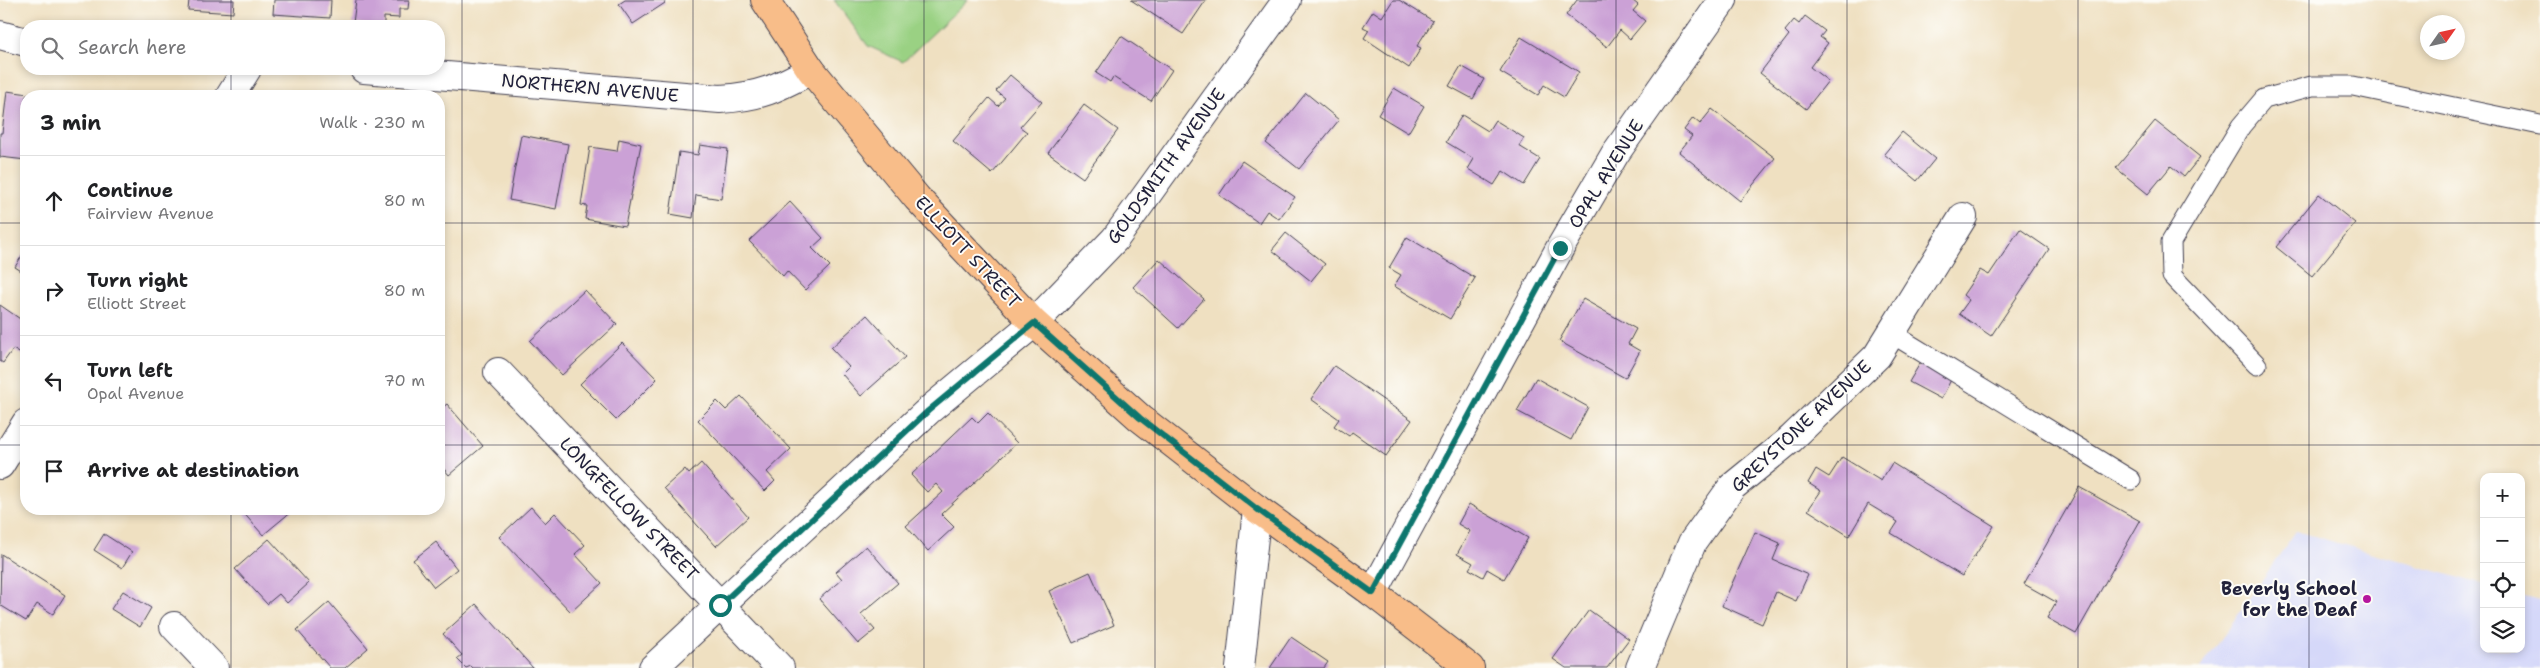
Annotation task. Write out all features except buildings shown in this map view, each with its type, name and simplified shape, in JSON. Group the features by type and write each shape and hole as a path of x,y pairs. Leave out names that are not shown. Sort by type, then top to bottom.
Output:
{"main road":[{"name":"ELLIOTT STREET","path":"765,0 811,70 917,198 1034,323 1140,418 1257,509 1373,593 1470,668"}],"street":[{"name":"GOLDSMITH AVENUE","path":"653,668 928,411 1034,323 1115,239 1287,0"},
{"name":"OPAL AVENUE","path":"1373,593 1560,248 1615,154 1723,0"},
{"path":"0,35 20,40"},
{"name":"NORTHERN AVENUE","path":"435,75 720,99 748,98 776,89 811,70"},
{"path":"234,90 243,75"},
{"name":"GREYSTONE AVENUE","path":"1640,668 1692,543 1732,487 1791,439 1877,356 1963,217"},
{"name":"LONGFELLOW STREET","path":"498,372 780,668"},
{"path":"0,465 20,433"},
{"path":"1240,668 1257,509"},
{"path":"174,626 214,668"}],"lane":[{"path":"2257,365 2172,276 2171,242 2241,126 2264,99 2312,86 2353,86 2540,125"},
{"path":"1891,333 2130,480"}],"shaded area":[{"name":"Beverly School for the Deaf","path":"2296,531 2480,584 2480,653 2525,653 2525,597 2540,601 2540,668 2201,668"}],"green space":[{"path":"834,0 968,0 903,62 868,46"}],"place":[{"name":"Beverly School for the Deaf","path":"2367,599"}],"route":[{"path":"720,605 928,411 1034,323 1140,418 1257,509 1373,593 1560,248"}]}
